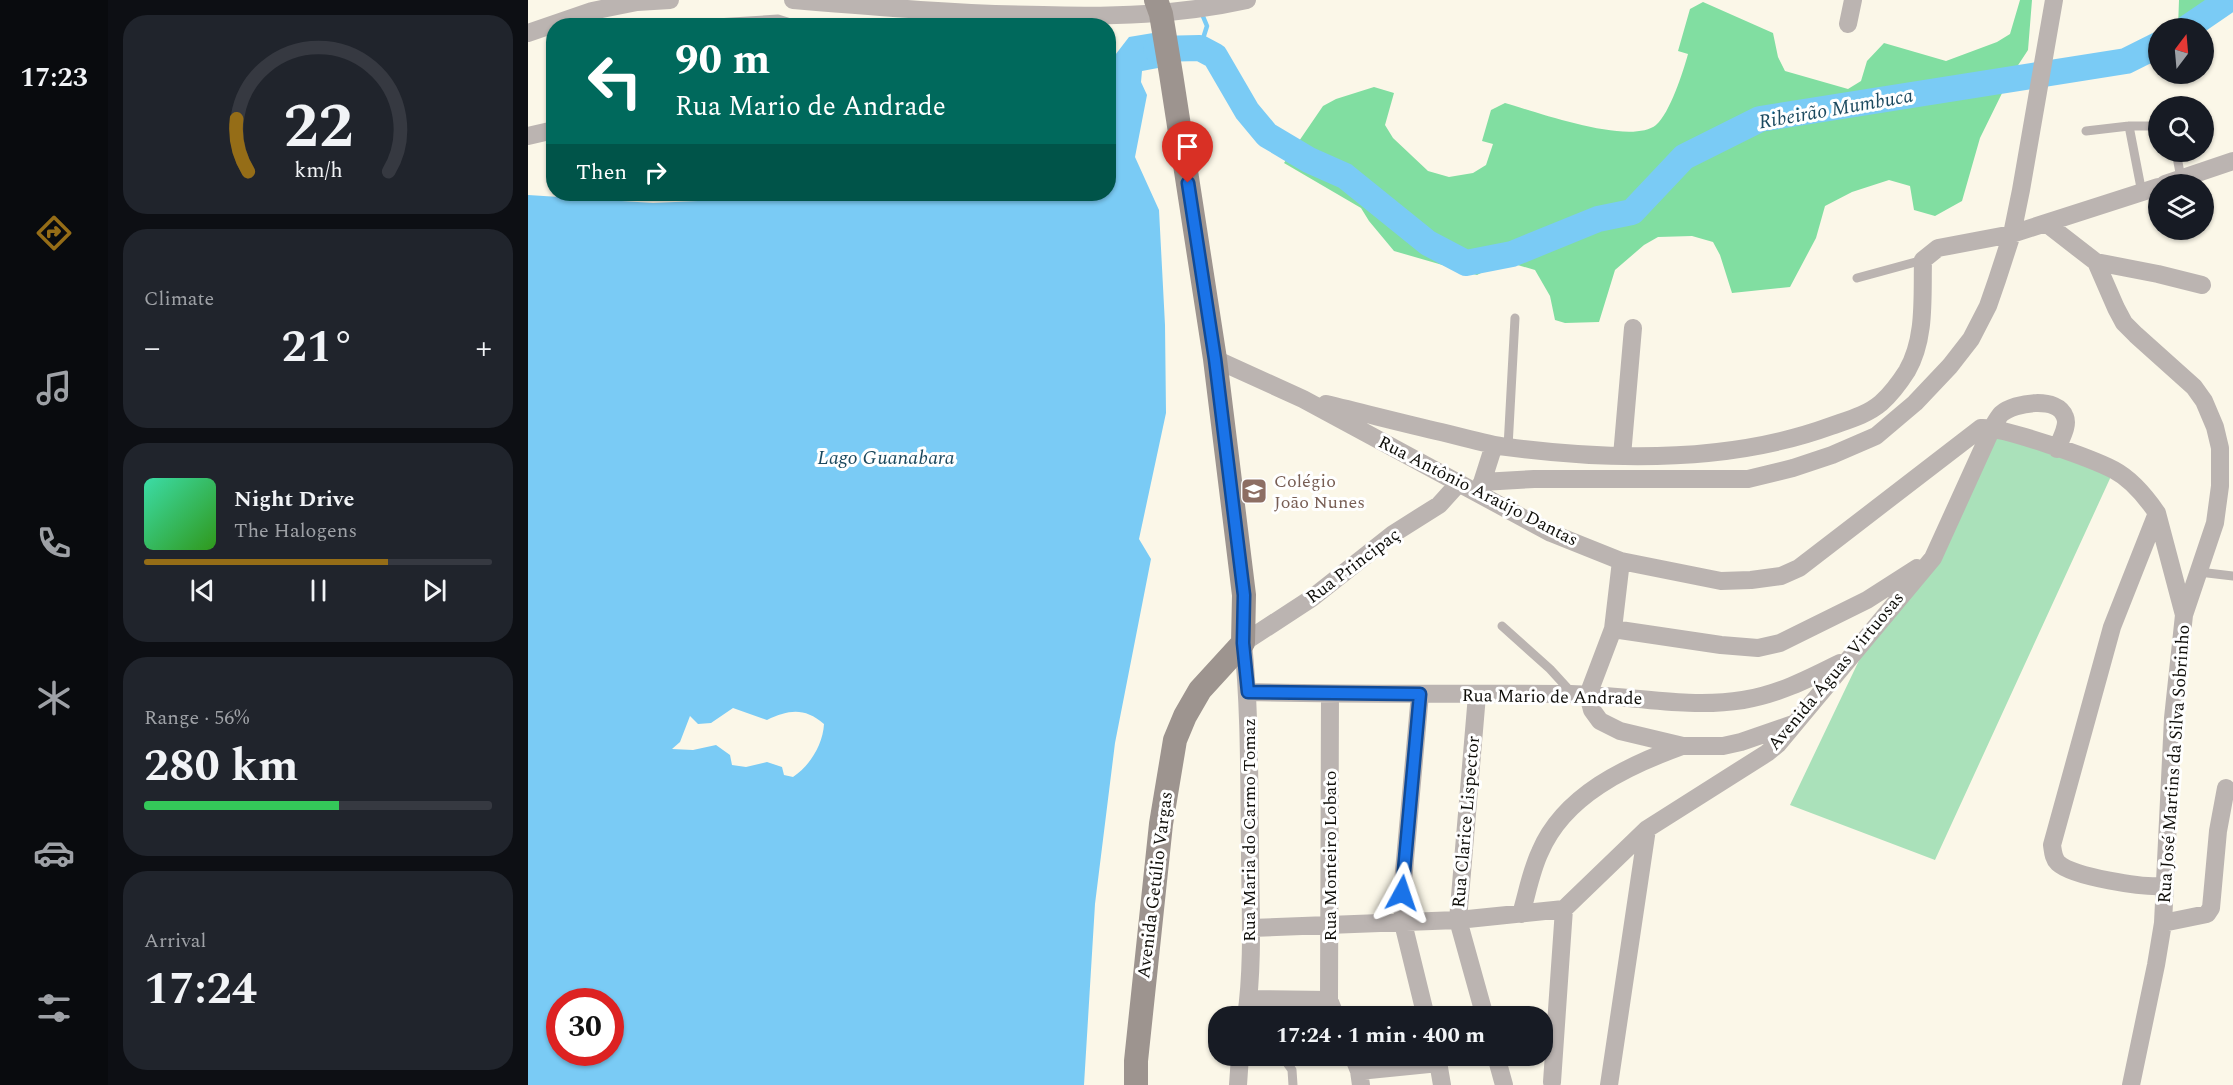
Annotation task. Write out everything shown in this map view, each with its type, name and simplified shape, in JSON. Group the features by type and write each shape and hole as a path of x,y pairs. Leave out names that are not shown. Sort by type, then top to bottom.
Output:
{"main road":[{"name":"Avenida Getúlio Vargas","path":"1160,14 1215,359 1244,595 1243,643 1200,690"},
{"name":"Avenida Getúlio Vargas","path":"1136,1085 1136,1061 1165,790 1175,740 1185,716 1225,646 1244,595"}],"street":[{"path":"576,18 592,11 637,2 670,0"},
{"path":"793,0 992,14 1103,16 1160,14 1240,2"},
{"path":"1848,24 1853,0"},
{"path":"1480,488 1546,479 1748,479 1832,455 1876,436 1916,403 1971,339 1988,306 2012,234 2054,0"},
{"path":"528,33 546,28"},
{"path":"528,136 546,132"},
{"path":"2196,174 2233,161"},
{"path":"1303,399 1501,446 1622,456 1694,454 1761,447 1815,432 1864,414 1892,391 1906,372 1917,351 1921,333 1923,260 1938,248 2012,234 2148,191"},
{"name":"Rua José Martins da Silva Sobrinho","path":"2047,224 2096,262 2124,323 2194,387 2204,401 2220,448 2220,486 2215,523 2184,615 2173,718 2163,923 2131,1085"},
{"path":"2096,262 2202,285"},
{"path":"1622,456 1633,328"},
{"name":"Rua Antônio Araújo Dantas","path":"1215,359 1303,399 1458,484 1480,488 1551,533 1621,561 1720,582 1781,576 1799,568 1977,429 1993,428 2001,415 2012,407 2031,403 2049,405 2061,411 2066,420 2057,449"},
{"path":"1993,428 2115,471 2135,488 2157,513 2184,615"},
{"name":"Avenida Águas Virtuosas","path":"1564,909 1647,829 1767,753 1796,723 1933,558 1993,428"},
{"path":"1480,488 1501,446"},
{"name":"Rua Principaç","path":"1243,643 1312,598 1393,534 1439,505 1458,484"},
{"path":"2157,513 2112,627 2052,845 2056,860 2069,870 2147,887 2165,886"},
{"path":"1613,629 1758,648 1780,643 1867,600 1933,558"},
{"path":"1621,561 1613,629 1580,695 1600,721 1620,731 1683,746 1723,746 1796,723"},
{"name":"Rua Maria do Carmo Tomaz","path":"1243,643 1248,692 1253,1006"},
{"name":"Rua Mario de Andrade","path":"1248,692 1580,695 1705,703 1741,700 1772,694 1794,686 1847,659"},
{"name":"Rua Monteiro Lobato","path":"1330,694 1330,925 1333,1006"},
{"path":"1420,694 1404,871 1403,923 1423,1006"},
{"name":"Rua Clarice Lispector","path":"1477,695 1458,920 1482,1006"},
{"path":"1521,914 1540,851 1555,826 1575,805 1612,775 1648,758 1683,746"},
{"path":"2163,923 2207,914 2211,908 2218,831 2226,788"},
{"path":"1609,1085 1647,829"},
{"path":"1251,928 1458,920 1564,909 1552,1082"},
{"path":"1234,1083 1238,1066"},
{"path":"1358,1071 1394,1066"},
{"path":"1439,1066 1442,1085"},
{"path":"1499,1066 1504,1085"}],"lane":[{"path":"2129,126 2148,184"},
{"path":"2086,131 2148,126"},
{"path":"1857,279 1923,260"},
{"path":"1501,446 1515,318"},
{"path":"2199,572 2233,576"},
{"path":"1502,627 1580,695"},
{"path":"1289,1066 1292,1070 1293,1085"}],"green space":[{"path":"2020,0 2032,0 2028,50 2009,79 1980,138 1962,201 1935,216 1914,210 1910,186 1889,180 1852,192 1825,206 1816,238 1790,287 1732,293 1720,255 1713,242 1692,236 1658,237 1644,245 1615,270 1599,322 1565,323 1555,320 1550,296 1535,270 1504,261 1477,275 1394,251 1361,208 1284,163 1323,106 1336,99 1374,87 1394,93 1385,125 1393,138 1428,171 1449,177 1473,173 1486,165 1493,144 1482,141 1491,110 1505,103 1605,130 1626,132 1643,130 1656,125 1671,102 1688,54 1678,51 1690,9 1703,2 1773,33 1778,57 1785,71 1848,89 1861,81 1867,61 1884,43 1946,61 1997,42 2010,34"},
{"path":"2179,0 2228,0 2202,18 2178,18"},
{"path":"1994,431 2113,472 1935,860 1790,805 1864,650 1934,568"}],"water":[{"name":"Lago Guanabara","path":"1153,33 1158,68 1142,71 1141,82 1147,95 1135,157 1159,210 1165,325 1166,413 1139,539 1151,559 1115,743 1095,904 1084,1085 528,1085 528,195 546,196 546,201 653,203 698,201 1116,201 1116,54 1129,37","holes":["733,708 767,720 783,714 804,713 824,724 818,747 810,761 793,777 784,775 782,767 767,762 746,767 732,765 730,755 716,745 693,750 672,749 680,742 690,716 698,724 711,723"]}],"waterway":[{"name":"Ribeirão Mumbuca","path":"2202,18 2228,0"},
{"name":"Ribeirão Mumbuca","path":"1200,48 1207,26 1202,14"},
{"name":"Ribeirão Mumbuca","path":"1156,49 1200,48 1215,56 1247,111 1267,135 1309,160 1345,176 1428,243 1466,263 1512,254 1598,219 1632,212 1684,157 1760,119 2126,61 2148,50"}],"place":[{"name":"Colégio João Nunes","path":"1254,491"}],"route":[{"path":"1188,183 1215,359 1244,595 1243,643 1248,692 1420,694 1402,893"}]}
